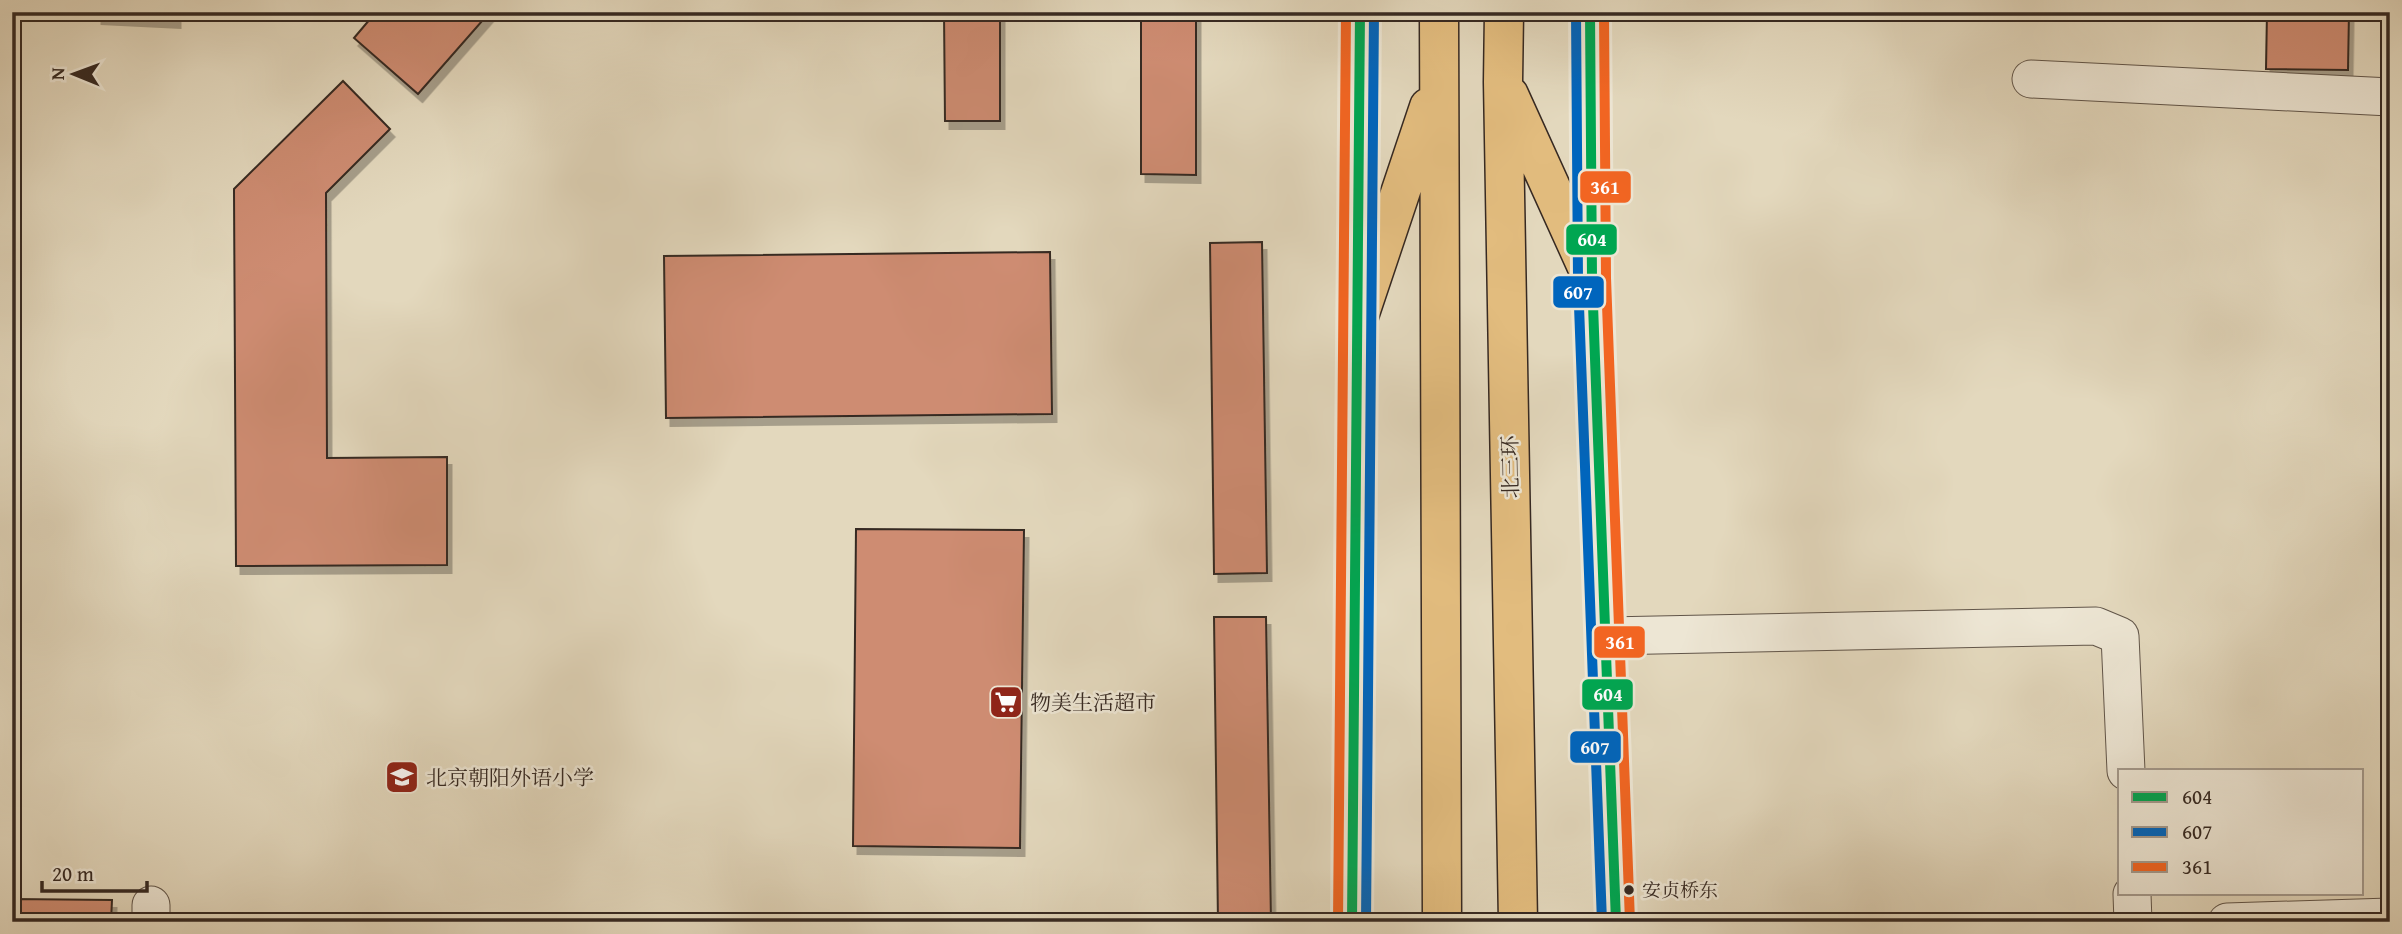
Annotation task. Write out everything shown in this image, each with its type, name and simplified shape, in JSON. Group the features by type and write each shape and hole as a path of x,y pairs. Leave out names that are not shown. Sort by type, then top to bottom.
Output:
{"highway":[{"path":"1439,12 1443,922"},
{"name":"北三环","path":"1504,12 1518,922"},
{"path":"1358,319 1439,78"},
{"path":"1503,82 1592,278"}],"street":[{"path":"1352,922 1360,12"},
{"path":"1590,12 1592,278 1616,922"},
{"path":"2031,79 2390,97"},
{"path":"1607,636 2096,626 2120,636 2126,769"},
{"path":"2132,895 2133,922"},
{"path":"2227,922 2390,918"}],"building":[{"path":"97,12 176,12 176,20 97,16"},
{"path":"376,12 490,12 418,94 354,38"},
{"path":"944,12 1000,12 1000,121 945,121"},
{"path":"1141,12 1196,12 1196,175 1141,174"},
{"path":"2267,12 2349,12 2348,70 2266,69"},
{"path":"343,81 390,129 326,193 327,458 447,457 447,565 236,566 234,189"},
{"path":"1262,242 1267,573 1214,574 1210,243"},
{"path":"1050,252 1052,414 666,418 664,256"},
{"path":"856,529 1024,530 1020,848 853,846"},
{"path":"1214,617 1266,617 1271,922 1218,922"},
{"path":"12,899 112,900 111,922 12,922"}],"transit line":[{"name":"361","path":"1338,922 1346,12"},
{"name":"604","path":"1352,922 1360,12"},
{"name":"607","path":"1366,922 1374,12"},
{"name":"607","path":"1576,12 1578,279 1602,922"},
{"name":"604","path":"1590,12 1592,278 1616,922"},
{"name":"361","path":"1604,12 1606,278 1630,922"}],"place":[{"name":"物美生活超市","path":"1006,702"},
{"name":"北京朝阳外语小学","path":"402,777"},
{"name":"安贞桥东","path":"1629,890"}]}
